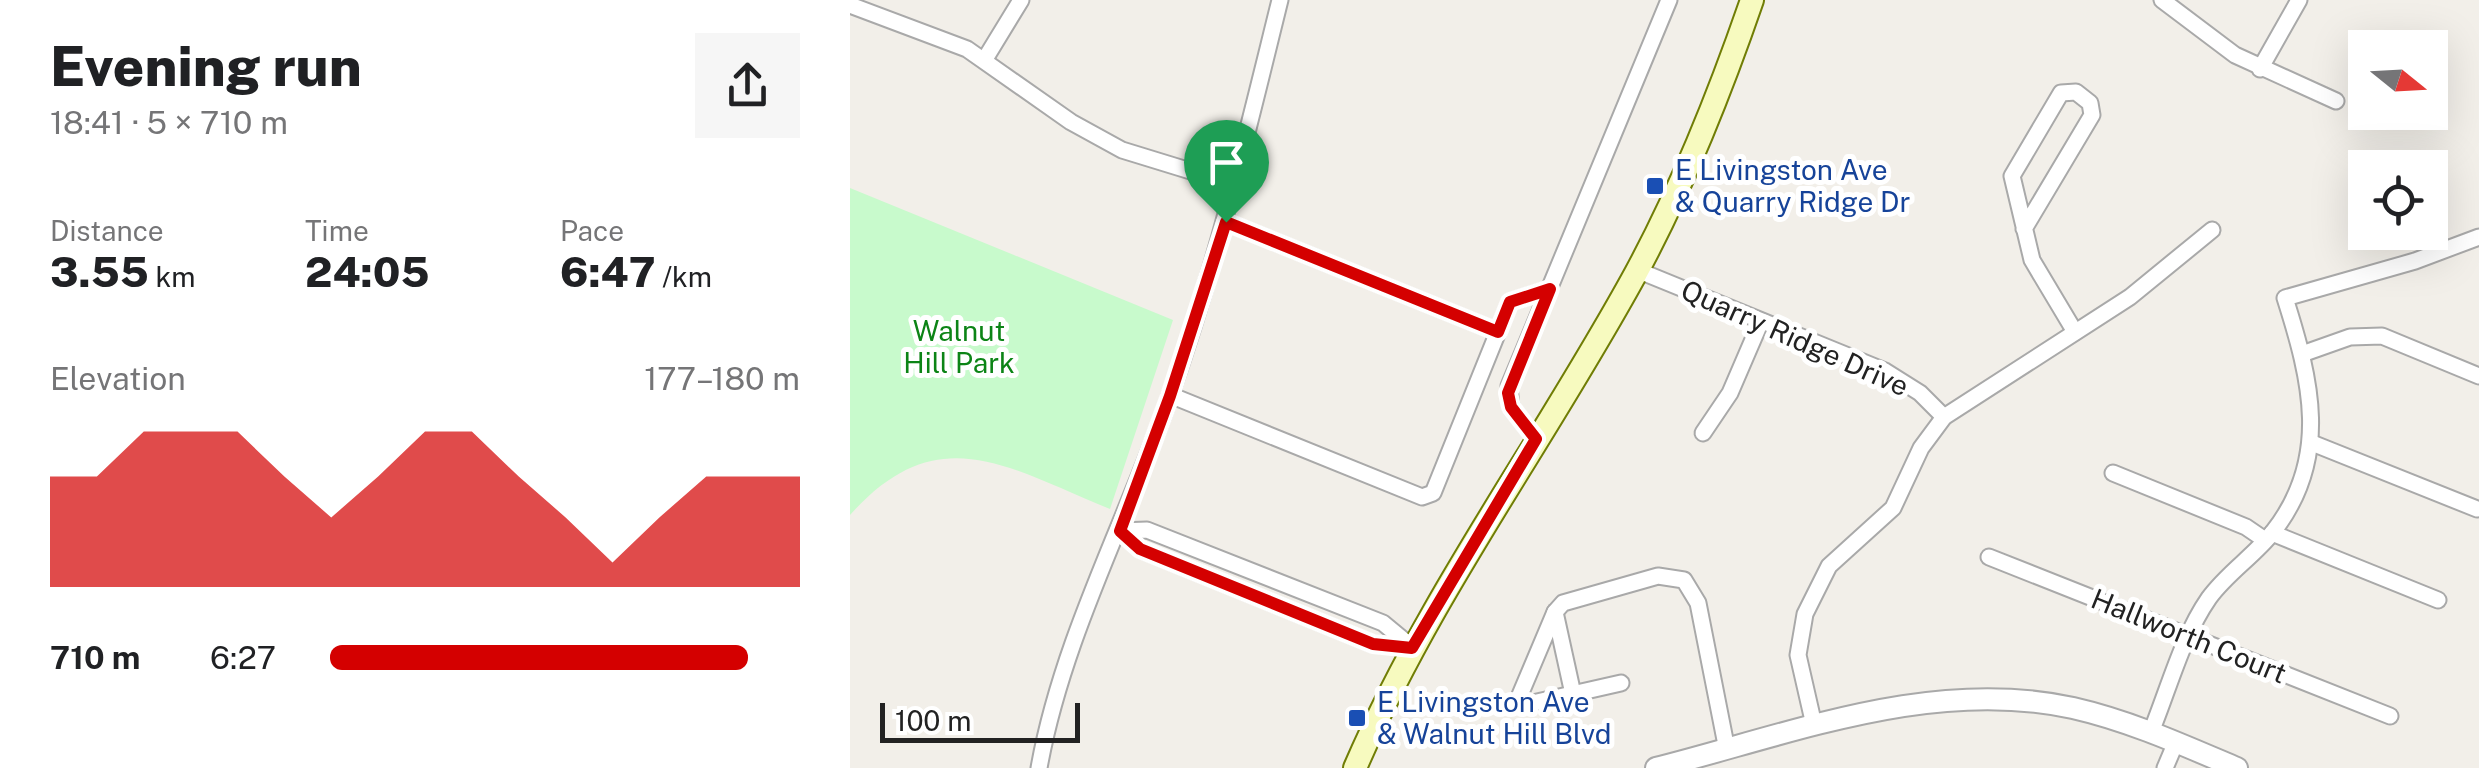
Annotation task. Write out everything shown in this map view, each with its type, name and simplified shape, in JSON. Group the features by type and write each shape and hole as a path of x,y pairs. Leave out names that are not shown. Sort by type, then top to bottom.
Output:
{"main road":[{"path":"1362,766 1412,648 1638,270 1709,116 1752,0"}],"street":[{"path":"985,59 1021,0"},
{"path":"1039,768 1061,681 1170,396 1226,222 1280,0"},
{"path":"1536,439 1511,407 1508,393 1669,0"},
{"path":"2162,0 2260,68 2336,102"},
{"path":"2260,68 2299,0"},
{"path":"850,4 940,35 985,59 1071,122 1122,150 1236,185"},
{"path":"2024,229 2092,115 2090,103 2076,92 2061,93 2012,176 2024,229 2032,260 2075,332"},
{"path":"1226,222 1498,332"},
{"path":"1814,725 1798,655 1805,614 1829,566 1893,508 1921,448 1944,417 2130,297 2212,230"},
{"path":"2151,732 2190,636 2224,578 2268,536 2295,497 2312,443 2308,376 2285,298 2381,272 2479,237"},
{"name":"Quarry Ridge Drive","path":"1638,270 1903,380 1944,417"},
{"path":"1170,396 1406,492 1422,496 1433,493 1510,302 1550,289"},
{"path":"1703,433 1730,392 1761,321"},
{"path":"2302,354 2366,334 2382,336 2479,376"},
{"path":"2312,443 2476,509"},
{"path":"2113,473 2438,600"},
{"path":"1120,531 1147,530 1383,622 1412,648"},
{"path":"1120,531 1140,549 1373,644 1412,648"},
{"name":"Hallworth Court","path":"1989,558 2390,716"},
{"path":"1622,683 1524,705 1520,694 1555,612 1574,598 1658,576 1684,580 1698,602 1727,750"},
{"path":"1555,612 1573,694"},
{"path":"1656,768 1900,706 1993,699 2072,708 2151,732 2237,768"},
{"path":"2165,768 2176,742"}],"green space":[{"name":"Walnut Hill Park","path":"850,188 1173,320 1110,509 1006,467 944,459 913,467 882,485 850,515"}],"place":[{"name":"E Livingston Ave & Quarry Ridge Dr","path":"1655,186"},
{"name":"E Livingston Ave & Walnut Hill Blvd","path":"1357,718"}],"route":[{"path":"1226,222 1498,332 1510,302 1550,289 1508,393 1511,407 1536,439 1450,578 1412,648 1373,644 1140,549 1120,531 1170,396 1226,222"}]}
